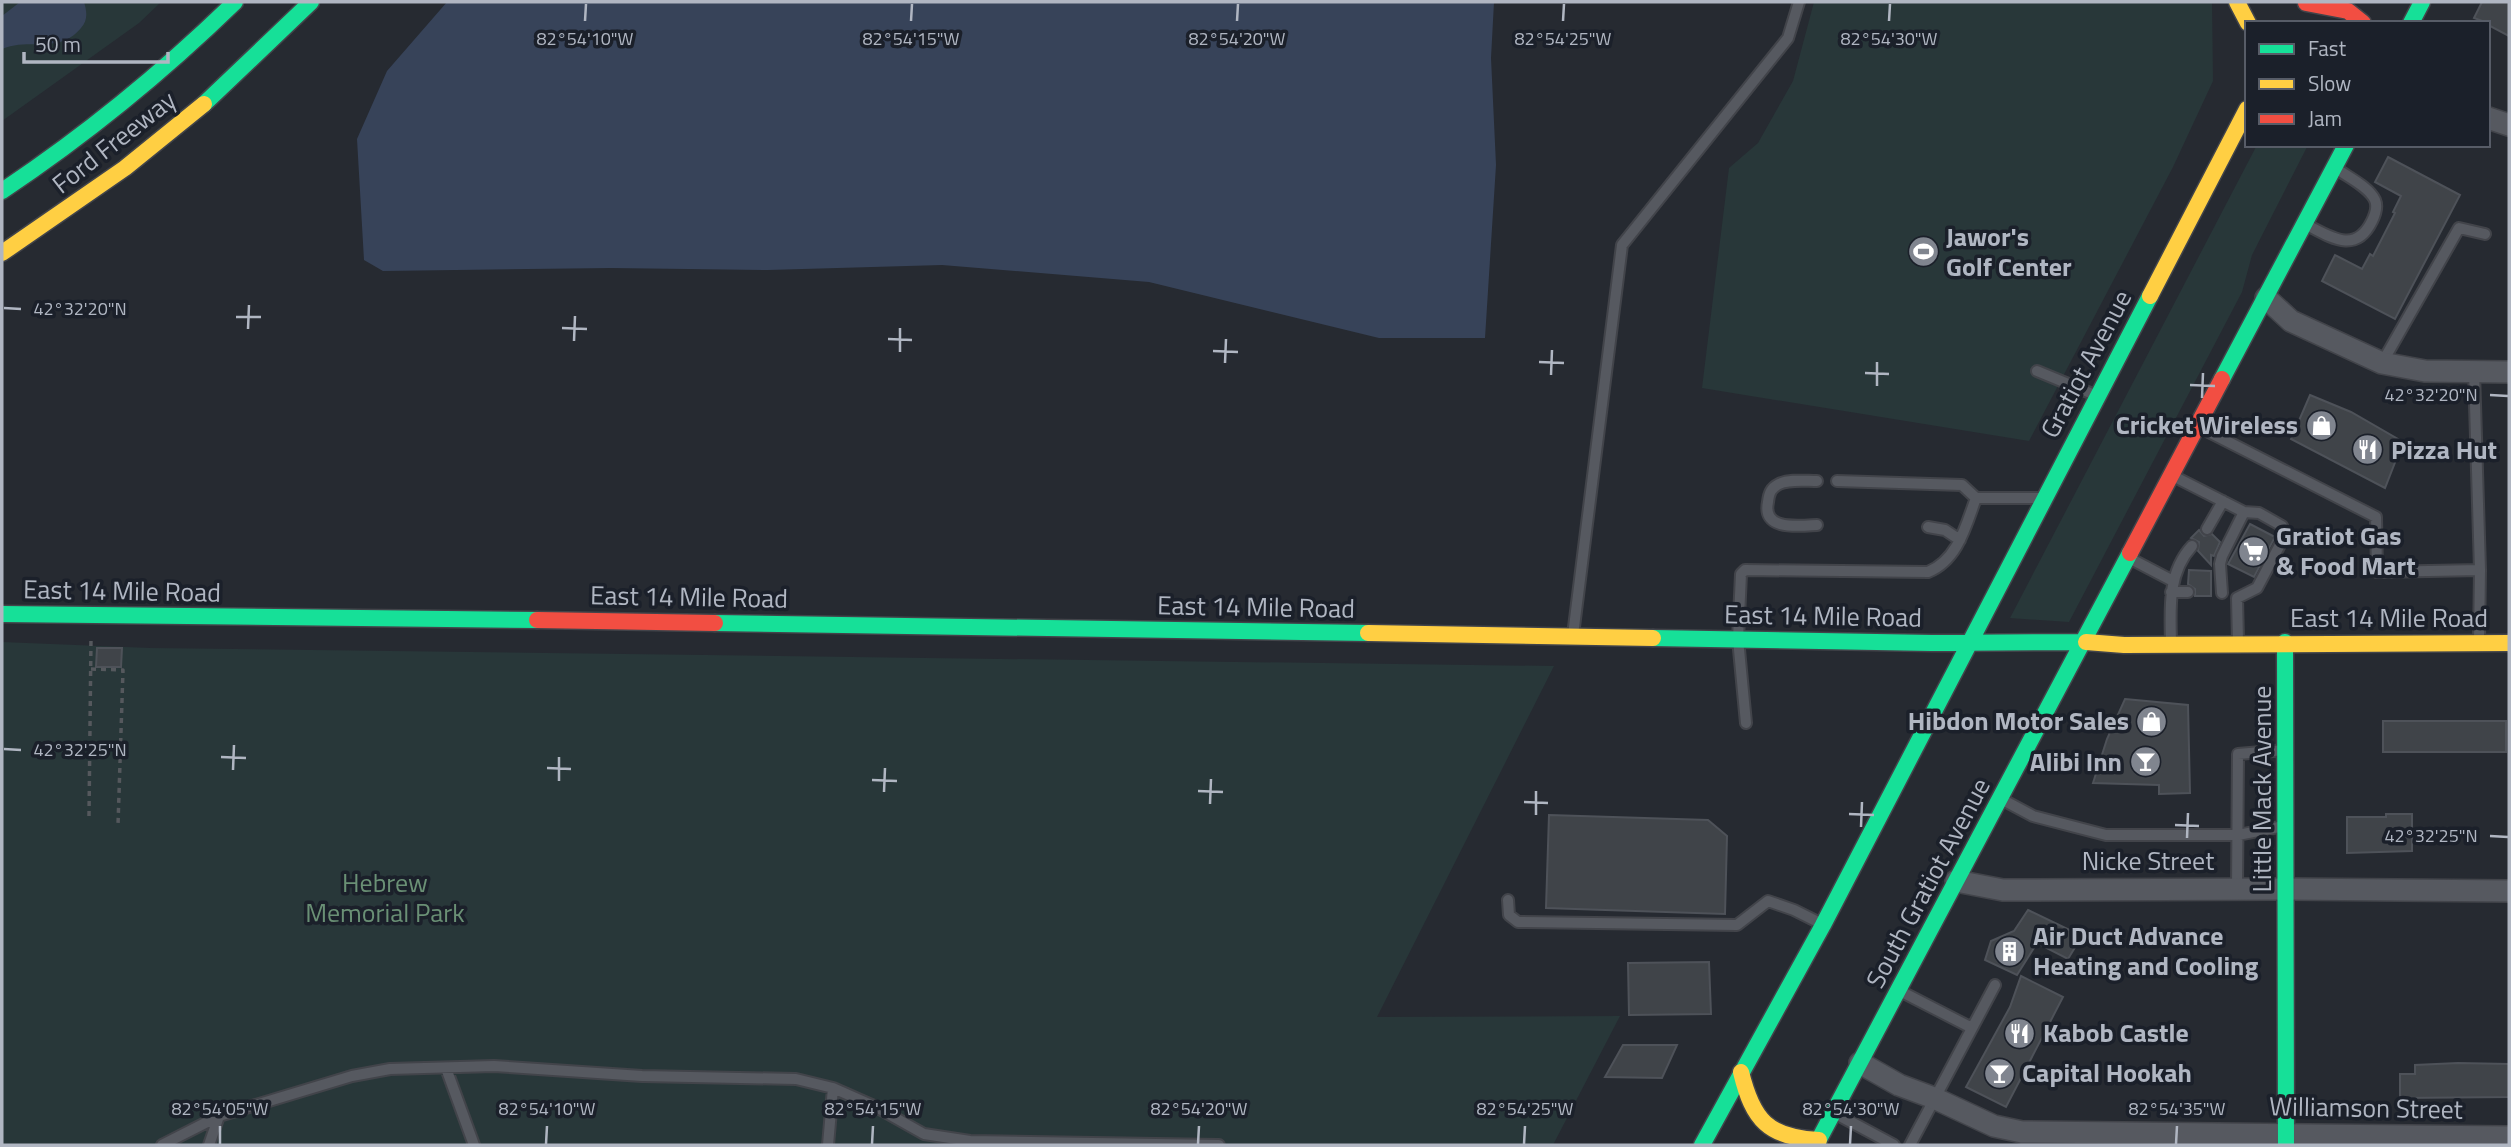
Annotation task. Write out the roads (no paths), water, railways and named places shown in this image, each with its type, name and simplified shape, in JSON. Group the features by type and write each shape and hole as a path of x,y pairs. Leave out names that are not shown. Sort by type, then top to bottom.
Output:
{"main road":[{"name":"Ford Freeway","path":"2,191 124,102 235,2"},
{"name":"Ford Freeway","path":"2,253 81,200 159,141 224,85 311,2"},
{"path":"2237,2 2247,21"},
{"path":"2412,21 2422,2"},
{"path":"2303,5 2348,11 2360,21"},
{"name":"Gratiot Avenue","path":"1969,641 2245,114"},
{"path":"2081,642 2129,558 2345,147"},
{"name":"East 14 Mile Road","path":"2,614 1009,626 1932,643 2509,643"},
{"path":"1702,1145 1823,925 1969,641"},
{"name":"South Gratiot Avenue","path":"1817,1143 2081,642"},
{"name":"Little Mack Avenue","path":"2285,642 2286,1140"},
{"path":"1741,1072 1746,1097 1755,1115 1766,1128 1783,1136 1817,1143"}],"street":[{"path":"2490,119 2509,125"},
{"path":"2266,298 2291,321 2382,363 2425,371 2509,372"},
{"name":"Nicke Street","path":"1956,881 2003,890 2509,891"},
{"name":"Williamson Street","path":"1860,1063 1899,1085 1934,1097 1994,1126 2022,1132 2286,1140 2509,1137"}],"lane":[{"path":"1572,638 1622,245 1788,37 1799,2"},
{"path":"2305,224 2335,239 2347,241 2358,239 2368,229 2376,212 2375,200 2335,167"},
{"path":"2382,363 2459,228 2485,234"},
{"path":"2037,371 2097,396"},
{"path":"2473,371 2480,570 2479,643"},
{"path":"2198,426 2376,517 2376,572 2480,570"},
{"path":"2172,475 2244,512 2259,513 2282,527 2284,534 2257,588 2237,598 2216,592 2216,575 2222,556 2244,512"},
{"path":"1817,481 1783,482 1775,486 1770,491 1767,508 1768,517 1775,522 1789,526 1817,526"},
{"path":"1837,481 1962,485 1976,498 2043,498"},
{"path":"1746,723 1738,639 1741,574 1745,570 1928,572 1939,568 1950,557 1960,540 1976,498"},
{"path":"2207,529 2223,501"},
{"path":"1928,527 1945,530 1960,540"},
{"path":"2171,644 2173,583 2187,551 2192,546"},
{"path":"2129,558 2188,592"},
{"path":"2173,583 2188,575"},
{"path":"2237,598 2238,643"},
{"path":"2237,889 2238,754 2286,750"},
{"path":"2000,799 2033,816 2106,835 2238,835 2287,825"},
{"path":"1508,900 1509,915 1518,922 1737,925 1768,901 1794,910 1823,925"},
{"path":"1910,1145 1995,985"},
{"path":"1898,990 1972,1028"},
{"path":"162,1145 219,1116 352,1076 390,1069 494,1066 642,1076 796,1079 833,1088 876,1107 924,1134 970,1141 1219,1145"},
{"path":"446,1068 474,1145"},
{"path":"828,1145 833,1088"},
{"path":"1833,1113 1894,1145"},
{"path":"209,1145 219,1116"}],"water":[{"path":"20,2 84,2 86,19 81,28 63,41 23,44 2,49 2,16"},
{"path":"447,2 1494,2 1491,58 1496,165 1485,338 1379,338 1149,282 942,265 768,270 611,268 383,271 364,260 357,139 387,71"}],"place":[{"name":"Jawor's Golf Center","path":"1923,252"},
{"name":"Cricket Wireless","path":"2321,425"},
{"name":"Pizza Hut","path":"2368,450"},
{"name":"Gratiot Gas & Food Mart","path":"2253,551"},
{"name":"Hibdon Motor Sales","path":"2152,721"},
{"name":"Alibi Inn","path":"2145,762"},
{"name":"Air Duct Advance Heating and Cooling","path":"2010,951"},
{"name":"Kabob Castle","path":"2020,1033"},
{"name":"Capital Hookah","path":"1999,1073"}],"park label":[{"name":"Hebrew Memorial Park","path":"385,898"}]}
